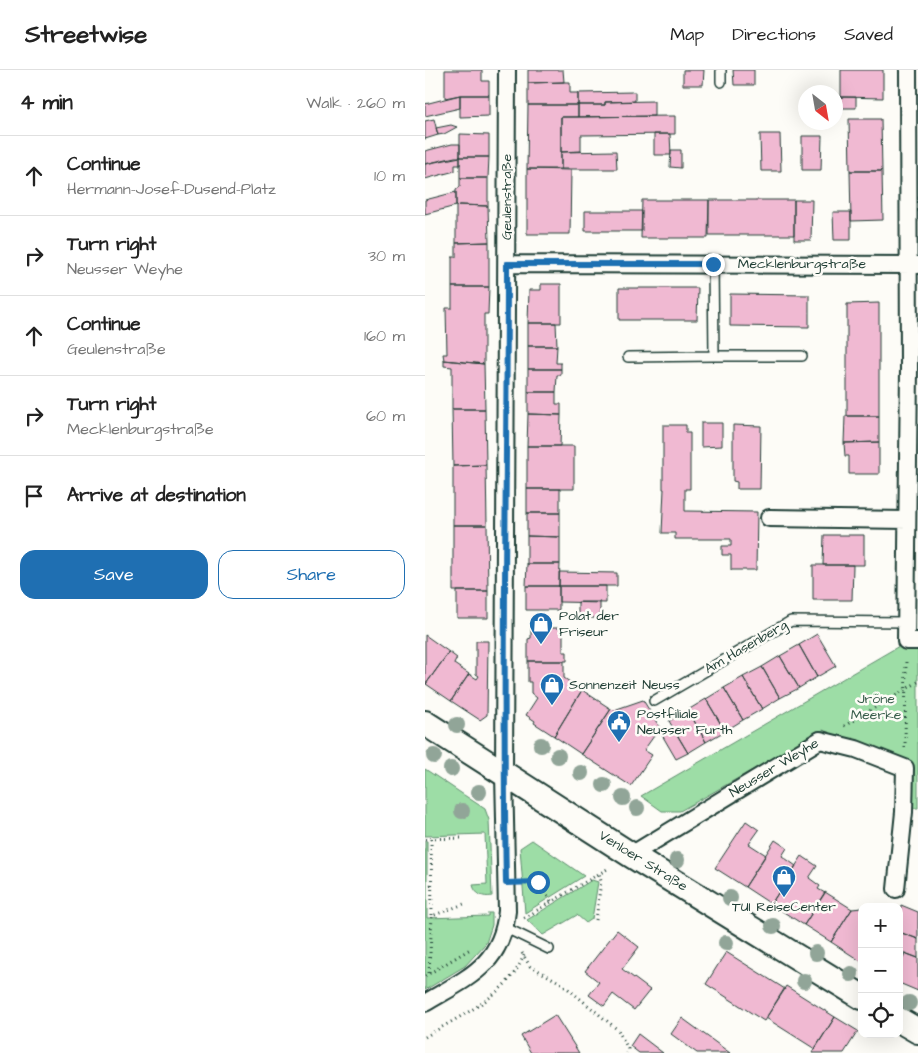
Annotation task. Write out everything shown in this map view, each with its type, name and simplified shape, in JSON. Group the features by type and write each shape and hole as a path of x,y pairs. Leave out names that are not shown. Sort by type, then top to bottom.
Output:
{"main road":[{"name":"Venloer Straße","path":"425,723 631,855 858,995"},
{"path":"903,1014 918,1019"},
{"path":"903,1022 918,1031"}],"street":[{"name":"Geulenstraße","path":"504,774 507,70"},
{"path":"908,70 913,265 906,622 912,641"},
{"name":"Mecklenburgstraße","path":"507,264 913,265"},
{"path":"769,518 907,520"},
{"path":"820,740 856,749 905,768 904,812 896,889"},
{"name":"Neusser Weyhe","path":"631,855 820,740"},
{"path":"425,1004 474,974 487,962 498,947 506,928 504,774"}],"lane":[{"path":"721,70 721,82"},
{"path":"713,264 714,356"},
{"path":"628,357 802,356"},
{"name":"Am Hasenberg","path":"654,701 791,621 906,622"},
{"path":"506,928 549,949"}],"path":[{"path":"905,768 905,690 912,641"},
{"name":"Neusser Weyhe","path":"820,740 918,682"},
{"path":"425,839 461,838"},
{"path":"429,973 432,916 431,839"},
{"path":"627,1053 628,1049 618,1030 561,983 530,966 506,928 631,855"},
{"path":"597,920 601,880 599,873"},
{"path":"506,883 538,882 551,902"},
{"path":"425,886 432,886"},
{"path":"432,916 464,904"},
{"path":"425,976 478,944"}],"green space":[{"name":"Jröne Meerke","path":"918,635 918,808 908,808 910,766 823,730 680,811 662,811 641,796"},
{"path":"425,769 485,809 489,820 492,896 480,895 473,885 487,884 485,834 425,836"},
{"path":"532,840 584,876 525,913 520,848"},
{"path":"425,841 427,841 427,918 488,916 488,913 492,913 492,925 486,943 465,966 425,990"},
{"path":"592,880 598,882 592,919 586,923 577,915 543,935 527,920"}],"building":[{"path":"445,70 482,70 482,81 489,81 489,95 460,95 445,98"},
{"path":"528,70 563,70 564,82 528,83"},
{"path":"683,70 704,70 703,85 683,85"},
{"path":"733,70 754,70 754,85 734,85"},
{"path":"841,70 883,70 883,98 843,97 843,85 841,85"},
{"path":"570,82 570,93 578,93 578,105 528,105 528,83"},
{"path":"635,92 635,101 605,102 605,105 578,105 578,93"},
{"path":"460,95 489,95 489,116 460,117"},
{"path":"460,95 460,108 425,116 425,104"},
{"path":"843,97 856,97 856,108 843,108"},
{"path":"654,101 654,116 578,117 578,105 605,105 605,102"},
{"path":"528,105 578,105 578,117 561,117 561,169 527,169"},
{"path":"675,116 675,134 581,135 581,151 561,152 561,117"},
{"path":"434,119 438,135 425,139 425,121"},
{"path":"849,119 881,119 882,171 850,171"},
{"path":"451,125 457,127 438,135 436,128"},
{"path":"460,134 489,135 489,157 460,157"},
{"path":"654,134 670,134 671,155 654,155"},
{"path":"760,134 780,134 781,171 761,171"},
{"path":"802,136 822,136 821,170 802,170"},
{"path":"452,144 460,144 460,157 425,164 425,151"},
{"path":"671,150 681,150 681,168 670,167"},
{"path":"616,151 617,169 561,169 561,152"},
{"path":"460,157 460,165 455,165 455,171 425,179 425,164"},
{"path":"460,157 489,157 488,178 460,178"},
{"path":"527,169 571,170 570,234 527,234"},
{"path":"850,171 882,171 883,220 851,221"},
{"path":"460,178 488,178 488,206 456,206 456,190 460,187"},
{"path":"456,192 456,206 425,214 425,200"},
{"path":"642,200 709,200 708,238 641,238"},
{"path":"709,200 794,200 794,235 709,235"},
{"path":"794,200 812,200 811,240 794,240"},
{"path":"456,206 488,206 489,242 456,243"},
{"path":"585,211 642,211 642,231 585,231"},
{"path":"833,212 851,212 851,240 834,240"},
{"path":"489,242 489,287 452,287 452,257 456,257 456,243"},
{"path":"541,284 561,284 561,323 528,323 529,290 541,290"},
{"path":"452,287 489,287 488,314 484,314 484,364 444,360 443,354 447,354 446,308 452,308"},
{"path":"619,288 698,288 697,320 619,320"},
{"path":"730,294 809,295 809,327 730,326"},
{"path":"879,303 879,416 847,416 847,304"},
{"path":"528,323 556,323 557,346 528,346"},
{"path":"528,346 557,346 556,363 561,363 561,369 528,369"},
{"path":"444,360 484,364 485,409 452,409 452,367 444,366"},
{"path":"528,369 561,369 561,375 557,375 556,392 528,392"},
{"path":"528,392 556,392 556,404 561,404 561,415 528,414"},
{"path":"452,409 485,409 486,465 453,466"},
{"path":"528,414 561,415 560,446 527,446"},
{"path":"845,416 879,416 879,442 844,443"},
{"path":"701,423 722,423 722,446 701,447"},
{"path":"663,425 686,425 686,433 690,433 690,489 685,489 685,511 757,512 756,570 731,570 731,555 722,555 722,546 731,546 731,539 675,539 675,533 662,533 664,489"},
{"path":"733,425 761,426 760,489 737,489 737,482 733,481"},
{"path":"879,442 879,474 849,474 849,456 845,456 844,443"},
{"path":"527,446 574,446 574,489 527,489"},
{"path":"486,465 487,525 453,525 453,466"},
{"path":"527,489 560,489 560,513 527,513"},
{"path":"527,513 560,513 560,537 527,536"},
{"path":"453,525 487,525 488,591 453,591"},
{"path":"824,535 864,535 864,565 823,565"},
{"path":"527,536 560,537 560,564 527,564"},
{"path":"527,564 560,564 559,586 526,586"},
{"path":"813,565 853,565 852,600 813,600"},
{"path":"559,572 617,573 617,586 559,586"},
{"path":"526,586 559,586 559,610 526,610"},
{"path":"559,586 606,586 606,603 559,602"},
{"path":"457,591 488,591 488,618 457,618"},
{"path":"578,602 600,602 600,618 578,618"},
{"path":"531,628 563,628 563,652 567,652 567,661 528,661 528,639 531,638"},
{"path":"817,634 836,666 817,677 799,645"},
{"path":"425,635 449,652 426,684 425,683"},
{"path":"476,641 488,641 487,715 480,720 451,701 469,674 477,679 479,676 476,674"},
{"path":"799,645 817,677 799,688 780,656"},
{"path":"449,652 457,658 454,664 469,674 451,701 426,684"},
{"path":"780,656 799,688 780,698 762,667"},
{"name":"Sonnenzeit Neuss","path":"528,661 564,661 564,678 582,690 554,736 534,723 535,721 526,715 537,698 531,693 531,682 528,682"},
{"path":"762,667 780,698 762,709 743,677"},
{"path":"743,677 762,709 743,720 724,688"},
{"path":"724,688 743,720 725,731 706,699"},
{"path":"582,690 611,709 581,754 554,736"},
{"path":"706,699 725,731 706,742 688,710"},
{"name":"Postfiliale Neusser Furth","path":"643,700 662,731 654,736 644,750 652,755 631,786 581,754 611,709 614,710"},
{"path":"688,710 706,742 688,753 669,721"},
{"path":"673,728 688,753 676,759 662,735"},
{"path":"746,821 759,830 749,844 766,855 745,887 715,868"},
{"path":"775,840 787,848 782,856 796,866 771,904 745,887"},
{"path":"802,856 817,866 809,878 820,886 818,889 825,893 804,925 771,904"},
{"path":"825,892 852,909 831,942 804,925"},
{"path":"903,906 918,912 918,939 903,933"},
{"path":"858,908 858,959 831,942 852,909"},
{"path":"617,930 639,947 622,969 650,990 634,1010 613,994 604,1006 589,995 599,982 585,971"},
{"path":"903,933 918,939 918,958 903,952"},
{"path":"726,952 785,989 764,1021 706,984"},
{"path":"905,953 918,958 918,991 903,985 903,958"},
{"path":"786,986 835,1017 815,1049 766,1018"},
{"path":"555,1015 579,1053 531,1053 521,1036"},
{"path":"835,1017 858,1031 844,1053 812,1053"},
{"path":"682,1018 730,1053 697,1053 671,1034"},
{"path":"638,1034 663,1053 639,1053 630,1046"}],"place":[{"name":"Polat der Friseur","path":"541,645"},
{"name":"Sonnenzeit Neuss","path":"552,706"},
{"name":"Postfiliale Neusser Furth","path":"619,743"},
{"name":"TUI ReiseCenter","path":"784,898"}],"route":[{"path":"538,882 506,883 504,623 507,264 713,264"}]}
